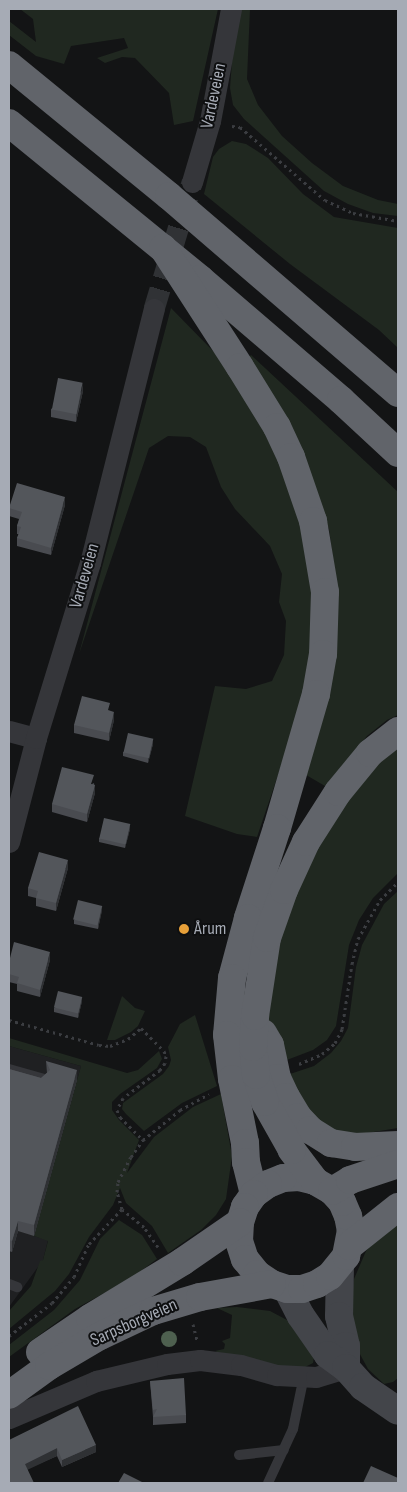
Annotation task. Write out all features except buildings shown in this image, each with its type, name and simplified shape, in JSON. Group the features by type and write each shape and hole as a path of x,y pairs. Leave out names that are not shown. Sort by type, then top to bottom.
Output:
{"highway":[{"path":"9,65 177,202 398,393"},
{"path":"9,124 163,248 341,400 398,453"},
{"path":"163,248 240,366 277,427 291,457 313,521 325,592 323,654 316,694 277,828 248,918 232,978 227,1035 232,1079 245,1143 246,1162 254,1194"},
{"path":"345,1256 351,1231 348,1216 342,1202 324,1186 292,1150 265,1102 256,1075 253,1047 255,1016 267,938 284,890 306,842 338,792 370,753 398,731"},
{"path":"255,1016 270,1045 277,1078 286,1097 298,1117 310,1130 331,1143 355,1147 398,1145"},
{"path":"398,1164 350,1180 324,1186 299,1177 283,1178 268,1184 254,1194 245,1207 240,1222 239,1241 245,1259 256,1274 280,1286 302,1288 317,1284 330,1276 345,1256 398,1207"},
{"name":"Sarpsborgveien","path":"9,1377 39,1352 90,1318 182,1262 240,1222"},
{"name":"Sarpsborgveien","path":"9,1395 49,1366 74,1351 153,1311 200,1297 280,1286"}],"main road":[{"path":"345,1256 339,1316 346,1346 346,1368"},
{"path":"280,1286 328,1355 346,1368 364,1387 396,1406"}],"street":[{"name":"Vardeveien","path":"192,182 210,121 231,9"},
{"name":"Vardeveien","path":"9,842 36,738 90,563 154,309"},
{"path":"9,731 36,738"},
{"path":"9,1418 96,1381 167,1364 200,1360 241,1365 277,1375 316,1377 346,1368"}],"lane":[{"path":"9,1069 43,1079"},
{"path":"268,1483 294,1429 304,1376"},
{"path":"239,1455 284,1450"}],"path":[{"path":"210,121 240,127 325,200 353,214 398,220"},
{"path":"293,1066 322,1054 335,1043 342,1029 352,964 358,939 380,900 398,882"},
{"path":"9,1020 99,1045 116,1045 128,1039 142,1028 164,1051 166,1056 165,1063 160,1070 122,1098 117,1110 120,1117 143,1140"},
{"path":"163,1253 144,1227 122,1209 118,1182 131,1157 143,1140 180,1110 211,1093"},
{"path":"9,1336 52,1303 74,1277 89,1244 122,1209"}],"shaded area":[{"path":"20,9 218,9 193,121 174,125 169,93 135,58 122,57 105,63 97,58 128,48 124,38 71,46 64,64 36,56 9,35 9,21 36,42 33,19"},
{"path":"236,9 250,9 247,79 258,105 282,136 312,163 343,186 378,200 398,204 398,216 373,213 348,204 324,191 244,119 233,105 230,88"},
{"path":"232,141 246,144 268,158 303,194 334,217 398,228 398,348 379,330 290,264 204,194 213,157 219,149"},
{"path":"171,308 215,353 253,410 287,478 313,571 315,636 295,725 257,837 237,834 185,816 215,686 246,689 272,681 284,655 286,621 279,602 282,574 270,546 235,509 221,487 206,447 190,437 168,436 149,448 79,654"},
{"path":"251,355 398,492 398,715 387,720 367,736 325,786 301,772 335,573 329,529 315,492 248,358"},
{"path":"398,747 398,873 373,898 359,920 349,945 336,1026 327,1040 313,1050 279,1063 268,1016 278,935 310,864 343,802 384,757"},
{"path":"398,891 398,1128 355,1135 318,1126 287,1075 314,1066 331,1053 341,1041 348,1028 356,967 362,945 384,904"},
{"path":"122,996 135,1008 145,1011 138,1026 131,1032 115,1040 107,1040"},
{"path":"195,1015 217,1086 182,1103 144,1131 122,1109 123,1103 163,1074 171,1060 168,1047 180,1024"},
{"path":"9,1038 127,1073 138,1070 159,1051 162,1059 157,1068 120,1094 112,1102 112,1110 119,1120 139,1140 127,1173 154,1137 193,1107 221,1094 232,1156 226,1199 216,1215 201,1230 168,1253 152,1226 126,1203 120,1188 113,1205 89,1237 69,1274 55,1291 9,1329 9,1311 31,1286 40,1261 43,1260 48,1241 34,1236 81,1066 9,1046"},
{"path":"9,1046 81,1066 34,1236 48,1240 43,1260 9,1307"},
{"path":"119,1220 142,1235 157,1259 130,1279 75,1309 9,1357 9,1345 54,1310 80,1280 100,1239"},
{"path":"398,1222 398,1378 393,1382 384,1384 368,1369 355,1345 349,1313 354,1279 366,1251 384,1231"},
{"path":"237,1307 270,1311 287,1320 314,1357 313,1363 299,1370 224,1355 215,1351 224,1349 225,1344 222,1341 230,1338 232,1315 217,1308"}],"tunnel":[{"path":"154,309 192,182"}],"place":[{"name":"Årum","path":"184,929"}]}
